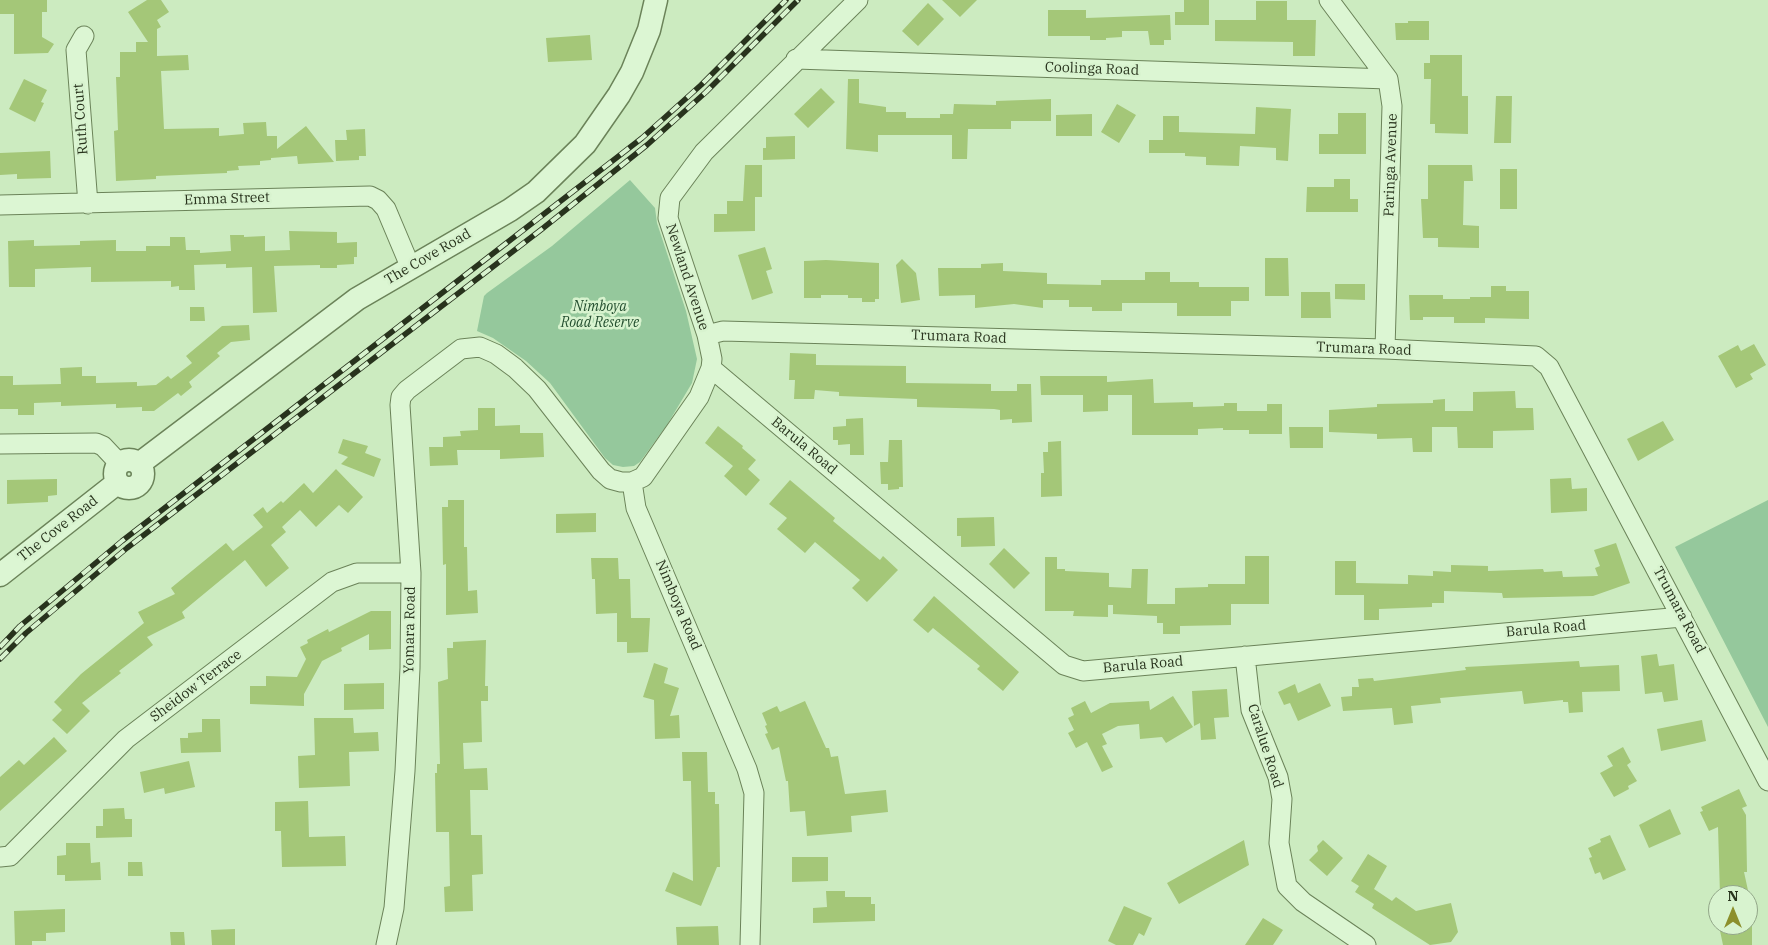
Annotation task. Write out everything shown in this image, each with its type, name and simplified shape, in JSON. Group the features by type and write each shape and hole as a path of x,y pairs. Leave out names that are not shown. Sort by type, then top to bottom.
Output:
{"street":[{"name":"The Cove Road","path":"0,575 125,470 357,299 410,266 510,210 536,192 585,144 611,108 632,72 650,30 656,0"},
{"name":"Newland Avenue","path":"632,482 643,477 654,463 699,397 711,368 712,359 707,335 669,225 668,204 675,191 704,152 796,59 858,0"},
{"name":"Paringa Avenue","path":"1329,0 1388,79 1392,106 1385,349"},
{"name":"Ruth Court","path":"84,36 76,50 88,204"},
{"name":"Coolinga Road","path":"796,59 1388,79"},
{"name":"Emma Street","path":"0,205 370,196 378,200 386,209 410,266"},
{"name":"Trumara Road","path":"707,335 723,330 1385,349 1536,356 1550,367 1768,781"},
{"name":"Yomara Road","path":"386,945 394,908 405,771 411,573 400,405 407,390 461,349 480,347 496,354 538,389 600,471 610,479 632,482"},
{"name":"Barula Road","path":"711,368 1064,665 1083,671 1682,617"},
{"path":"0,444 96,442 103,446 125,470"},
{"name":"Nimboya Road","path":"632,482 636,508 747,769 754,792 750,945"},
{"name":"Sheidow Terrace","path":"5,857 126,739 332,582 357,573 411,573"},
{"name":"Caralue Road","path":"1245,656 1251,710 1278,777 1280,792 1279,843 1287,886 1303,902 1366,945"}],"green space":[{"name":"Nimboya Road Reserve","path":"630,180 655,208 657,223 686,311 697,359 692,383 667,425 640,462 634,466 623,467 613,465 605,458 550,383 526,361 493,338 477,331 484,296 487,293 552,246"},
{"path":"1768,500 1768,727 1675,547"}],"building":[{"path":"0,0 47,0 47,12 42,12 42,37 54,44 48,53 14,54 14,14 0,14"},
{"path":"147,0 161,0 169,12 157,20 161,27 157,29 157,56 188,55 189,70 161,71 164,129 219,128 219,136 244,134 243,123 266,122 267,136 277,136 277,149 306,126 334,162 298,164 297,156 271,158 271,160 260,161 260,165 238,166 239,170 227,171 227,173 156,176 156,179 116,181 114,131 118,130 116,77 120,77 120,52 136,52 136,42 148,42 128,12"},
{"path":"942,0 977,0 960,17"},
{"path":"1184,0 1209,0 1209,25 1175,25 1175,12 1184,12"},
{"path":"1256,1 1287,1 1287,20 1316,20 1315,56 1293,56 1293,42 1215,41 1215,20 1256,20"},
{"path":"928,3 944,19 918,46 902,31"},
{"path":"1048,10 1086,10 1086,18 1170,15 1171,40 1164,40 1164,45 1150,45 1148,31 1122,31 1122,37 1106,38 1106,40 1090,40 1090,36 1048,36"},
{"path":"1408,21 1429,21 1429,40 1396,40 1395,23 1408,23"},
{"path":"590,35 592,60 548,62 546,38"},
{"path":"1430,55 1462,55 1462,96 1468,96 1468,134 1435,133 1435,124 1430,124 1431,79 1424,79 1424,63 1430,63"},
{"path":"24,79 47,90 41,102 44,103 35,122 9,109"},
{"path":"848,79 859,79 859,103 886,107 886,112 906,112 906,118 940,118 940,114 953,114 954,104 996,105 996,101 1051,99 1051,121 1011,121 1011,129 968,129 967,159 952,159 952,135 878,135 878,152 846,149"},
{"path":"821,88 835,102 808,128 794,114"},
{"path":"1496,96 1512,96 1511,143 1494,143"},
{"path":"1117,104 1136,115 1119,143 1101,132"},
{"path":"1256,107 1291,109 1288,161 1276,160 1276,148 1240,146 1239,166 1206,165 1206,157 1185,156 1185,153 1149,153 1149,140 1163,140 1163,116 1179,116 1179,132 1255,134"},
{"path":"1338,113 1366,113 1366,154 1319,154 1319,134 1338,134"},
{"path":"1092,114 1092,136 1056,136 1056,115"},
{"path":"365,129 366,156 359,156 359,160 336,161 335,140 347,140 346,130"},
{"path":"795,136 795,159 763,160 763,148 766,148 766,137"},
{"path":"50,151 51,178 17,179 17,174 0,175 0,153"},
{"path":"745,165 762,165 762,197 755,197 755,231 714,232 714,214 727,214 727,201 743,201"},
{"path":"1428,165 1472,165 1473,181 1464,181 1463,225 1479,226 1479,248 1438,247 1438,238 1423,238 1421,199 1428,199"},
{"path":"1500,169 1517,169 1517,209 1500,209"},
{"path":"1334,179 1350,179 1350,199 1358,199 1358,212 1306,212 1307,187 1334,187"},
{"path":"289,231 337,232 337,243 357,242 357,257 354,257 354,264 337,265 337,268 320,268 320,265 274,266 277,312 253,313 252,267 226,268 226,264 194,265 195,290 179,290 179,286 171,287 171,281 91,282 91,267 35,269 35,287 9,287 8,241 34,240 34,246 80,245 80,241 116,240 116,251 146,251 146,246 170,246 170,237 185,237 186,250 200,250 200,253 231,251 230,235 244,235 244,237 265,236 265,251 290,250"},
{"path":"765,247 772,269 766,271 773,293 752,300 738,255"},
{"path":"1265,258 1288,258 1289,296 1265,296"},
{"path":"902,259 916,273 920,300 901,303 896,265"},
{"path":"826,260 879,263 879,299 875,299 875,302 862,302 862,298 848,298 848,295 821,295 821,298 804,298 804,261"},
{"path":"1003,263 1003,271 1047,273 1047,284 1101,285 1101,280 1145,280 1145,272 1170,272 1170,282 1199,282 1199,287 1249,287 1249,301 1231,301 1231,316 1177,316 1177,303 1122,303 1122,311 1092,311 1092,307 1069,307 1069,300 1043,300 1043,308 1014,304 975,308 975,295 939,296 938,268 981,268 981,264"},
{"path":"1335,284 1365,284 1365,300 1335,299"},
{"path":"1491,286 1506,286 1506,291 1529,291 1529,319 1485,318 1485,323 1454,323 1454,317 1423,317 1423,320 1410,320 1409,295 1443,295 1443,299 1491,297"},
{"path":"1301,292 1330,292 1331,318 1301,318"},
{"path":"190,307 204,307 205,321 190,321"},
{"path":"249,325 250,340 231,342 217,353 220,356 189,382 192,387 181,396 178,393 154,411 142,411 142,407 116,408 116,404 61,406 61,402 34,403 34,415 18,415 18,409 0,409 0,376 13,376 13,385 61,384 60,368 82,367 82,376 96,376 96,383 137,382 137,386 156,385 168,376 171,379 192,363 186,356 222,326"},
{"path":"1754,344 1766,365 1750,374 1753,379 1736,388 1718,356 1738,345 1741,351"},
{"path":"790,353 816,354 816,365 906,366 906,383 991,384 991,391 1017,391 1017,384 1031,384 1032,422 1012,423 1012,419 1000,420 1000,410 994,409 917,407 917,399 839,396 839,392 815,390 814,399 794,399 795,380 789,380"},
{"path":"1040,376 1107,376 1107,382 1153,379 1154,403 1193,402 1193,407 1224,406 1224,403 1237,403 1237,411 1267,411 1267,404 1282,404 1282,434 1249,434 1249,430 1223,430 1223,428 1198,429 1198,435 1132,435 1132,395 1108,395 1108,411 1083,412 1083,395 1041,395"},
{"path":"1515,391 1516,408 1533,408 1534,430 1493,431 1493,448 1458,448 1457,427 1432,427 1432,452 1413,452 1412,438 1377,439 1377,434 1329,432 1329,410 1377,407 1377,404 1433,403 1433,400 1445,399 1445,411 1473,411 1473,392"},
{"path":"478,408 495,408 495,426 520,425 520,433 543,433 544,457 500,459 500,450 457,450 458,465 430,466 429,447 443,447 443,437 461,436 460,431 478,430"},
{"path":"863,418 864,455 850,455 850,444 838,445 838,440 833,440 833,427 846,426 846,419"},
{"path":"1663,421 1674,440 1638,461 1627,439"},
{"path":"718,426 743,446 742,448 756,460 748,469 760,480 746,496 724,476 733,466 705,443"},
{"path":"1289,427 1323,427 1323,448 1290,448"},
{"path":"343,439 368,446 365,453 381,459 374,477 341,464 348,457 338,453"},
{"path":"889,440 902,440 903,487 888,490 888,484 881,484 880,462 888,462"},
{"path":"1061,441 1062,496 1041,497 1041,473 1044,473 1043,452 1048,452 1048,442"},
{"path":"336,469 363,497 348,513 339,505 316,527 300,510 282,527 286,532 271,545 289,568 266,587 245,560 182,612 185,618 147,637 153,645 82,703 90,711 67,734 52,720 62,710 54,702 81,674 144,623 138,612 175,594 171,588 226,543 233,551 263,527 253,515 263,507 267,513 281,501 283,503 304,483 313,493"},
{"path":"1571,478 1572,489 1587,488 1587,511 1551,513 1550,479"},
{"path":"57,479 57,495 48,496 48,502 7,504 7,480"},
{"path":"790,480 835,518 833,521 880,560 883,556 898,570 867,602 852,588 860,580 815,542 805,553 777,529 787,518 769,504"},
{"path":"448,500 464,500 464,547 467,547 468,591 477,590 478,613 446,615 446,564 443,565 442,507 448,507"},
{"path":"596,513 596,532 556,533 556,514"},
{"path":"994,517 995,546 961,547 961,536 957,536 957,518"},
{"path":"1616,543 1630,583 1593,596 1503,598 1502,593 1444,591 1444,603 1432,603 1432,607 1379,609 1379,620 1364,620 1364,595 1335,595 1335,561 1356,561 1356,583 1408,584 1408,575 1433,576 1433,571 1451,572 1451,565 1488,566 1488,571 1543,569 1544,572 1562,571 1563,577 1598,576 1595,568 1600,566 1594,550"},
{"path":"1004,548 1030,573 1014,589 989,564"},
{"path":"1245,556 1269,556 1269,604 1231,604 1231,625 1180,626 1180,634 1163,634 1163,623 1157,623 1157,616 1113,614 1113,605 1108,605 1108,617 1073,616 1074,611 1045,611 1045,557 1057,557 1057,569 1065,569 1065,571 1109,573 1109,587 1131,588 1132,569 1148,569 1147,604 1175,604 1175,588 1208,587 1208,584 1245,584"},
{"path":"591,558 618,558 619,579 630,579 631,618 650,618 648,652 627,653 627,642 617,642 617,613 596,614 595,579 592,579"},
{"path":"934,596 1019,672 1003,691 977,669 980,666 933,628 928,633 913,620"},
{"path":"371,611 391,611 391,649 369,650 369,634 341,648 342,651 322,661 304,694 304,706 250,704 250,686 266,686 266,676 297,677 306,659 300,647 308,643 307,640 328,629 329,632"},
{"path":"486,640 485,686 488,686 488,701 481,701 482,742 463,743 464,769 487,768 488,790 470,790 471,835 482,835 483,874 472,875 473,911 445,912 444,887 450,886 449,832 436,832 435,773 437,773 437,764 440,764 438,682 448,679 447,648 453,648 453,642"},
{"path":"1657,654 1659,666 1674,664 1678,700 1664,702 1662,692 1645,694 1641,656"},
{"path":"1579,661 1580,667 1619,665 1620,691 1582,692 1583,712 1569,713 1568,702 1563,702 1563,700 1524,704 1522,691 1440,698 1441,703 1411,706 1413,723 1394,725 1392,708 1343,711 1341,697 1352,696 1352,687 1359,687 1358,679 1373,678 1374,681 1466,670 1465,667"},
{"path":"654,663 668,668 664,683 679,688 670,716 679,715 680,738 655,739 654,700 643,697"},
{"path":"384,683 384,709 344,710 344,684"},
{"path":"1320,683 1331,706 1298,721 1290,703 1284,705 1278,692 1295,684 1298,693"},
{"path":"1227,689 1229,717 1214,718 1216,739 1201,740 1200,723 1194,726 1192,691"},
{"path":"1173,696 1193,727 1166,743 1162,737 1140,739 1139,724 1118,726 1102,734 1107,744 1102,746 1113,767 1102,772 1087,742 1076,748 1068,733 1074,730 1068,718 1074,715 1071,708 1085,701 1091,713 1110,703 1149,701 1150,710"},
{"path":"805,701 826,748 829,748 831,757 838,756 845,794 886,790 888,812 851,816 852,832 807,836 805,811 790,812 788,781 786,781 779,747 772,750 765,734 768,733 765,726 767,725 762,713 777,706 780,712"},
{"path":"314,718 353,718 354,733 378,732 379,751 349,752 350,786 299,788 298,756 315,755"},
{"path":"202,719 220,719 221,752 181,753 180,738 188,738 188,733 202,732"},
{"path":"1702,720 1706,741 1661,751 1657,729"},
{"path":"54,737 67,751 0,811 0,777 19,760 24,765"},
{"path":"1623,747 1631,762 1627,765 1637,781 1628,786 1629,789 1614,797 1600,773 1613,766 1607,756"},
{"path":"682,752 707,752 708,792 715,792 715,804 719,804 720,867 717,867 701,906 665,891 673,872 693,881 691,781 683,781"},
{"path":"189,761 195,787 165,794 164,788 144,793 140,772"},
{"path":"1739,789 1747,806 1742,808 1746,815 1747,872 1744,872 1747,885 1720,885 1718,827 1709,831 1700,812 1703,811 1701,807"},
{"path":"308,801 309,837 345,836 346,866 282,867 281,831 275,831 275,802"},
{"path":"124,808 125,819 132,819 132,837 96,838 96,826 103,826 103,809"},
{"path":"1670,809 1681,834 1649,848 1639,825"},
{"path":"1610,835 1626,870 1603,880 1600,872 1595,874 1589,858 1592,857 1588,848 1601,842 1600,839"},
{"path":"1244,840 1249,865 1179,904 1167,883"},
{"path":"1323,840 1343,858 1327,876 1309,860 1318,851 1317,846"},
{"path":"66,843 90,843 91,863 100,862 101,880 65,881 65,875 57,875 57,856 66,855"},
{"path":"1368,854 1387,866 1374,889 1392,901 1396,897 1416,911 1451,903 1458,932 1451,942 1430,945 1372,908 1374,904 1355,892 1359,886 1351,881"},
{"path":"792,857 828,857 828,881 792,882"},
{"path":"128,862 142,862 143,876 128,876"},
{"path":"826,891 845,891 845,897 871,897 871,904 875,904 875,921 813,923 813,908 827,907"},
{"path":"1124,906 1152,918 1144,936 1139,933 1133,945 1116,945 1108,941"},
{"path":"65,909 65,932 46,933 46,941 32,941 32,945 15,945 14,911"},
{"path":"1263,918 1283,930 1273,945 1245,945"},
{"path":"718,926 719,945 677,945 676,927"},
{"path":"235,929 235,945 212,945 211,930"},
{"path":"170,932 184,932 185,945 171,945"},
{"path":"1721,935 1752,935 1752,945 1723,945"}],"railway":[{"path":"0,647 20,626 122,541 642,138 701,85 786,0"},
{"path":"0,659 26,633 127,548 542,229 647,145 706,92 798,0"}]}
